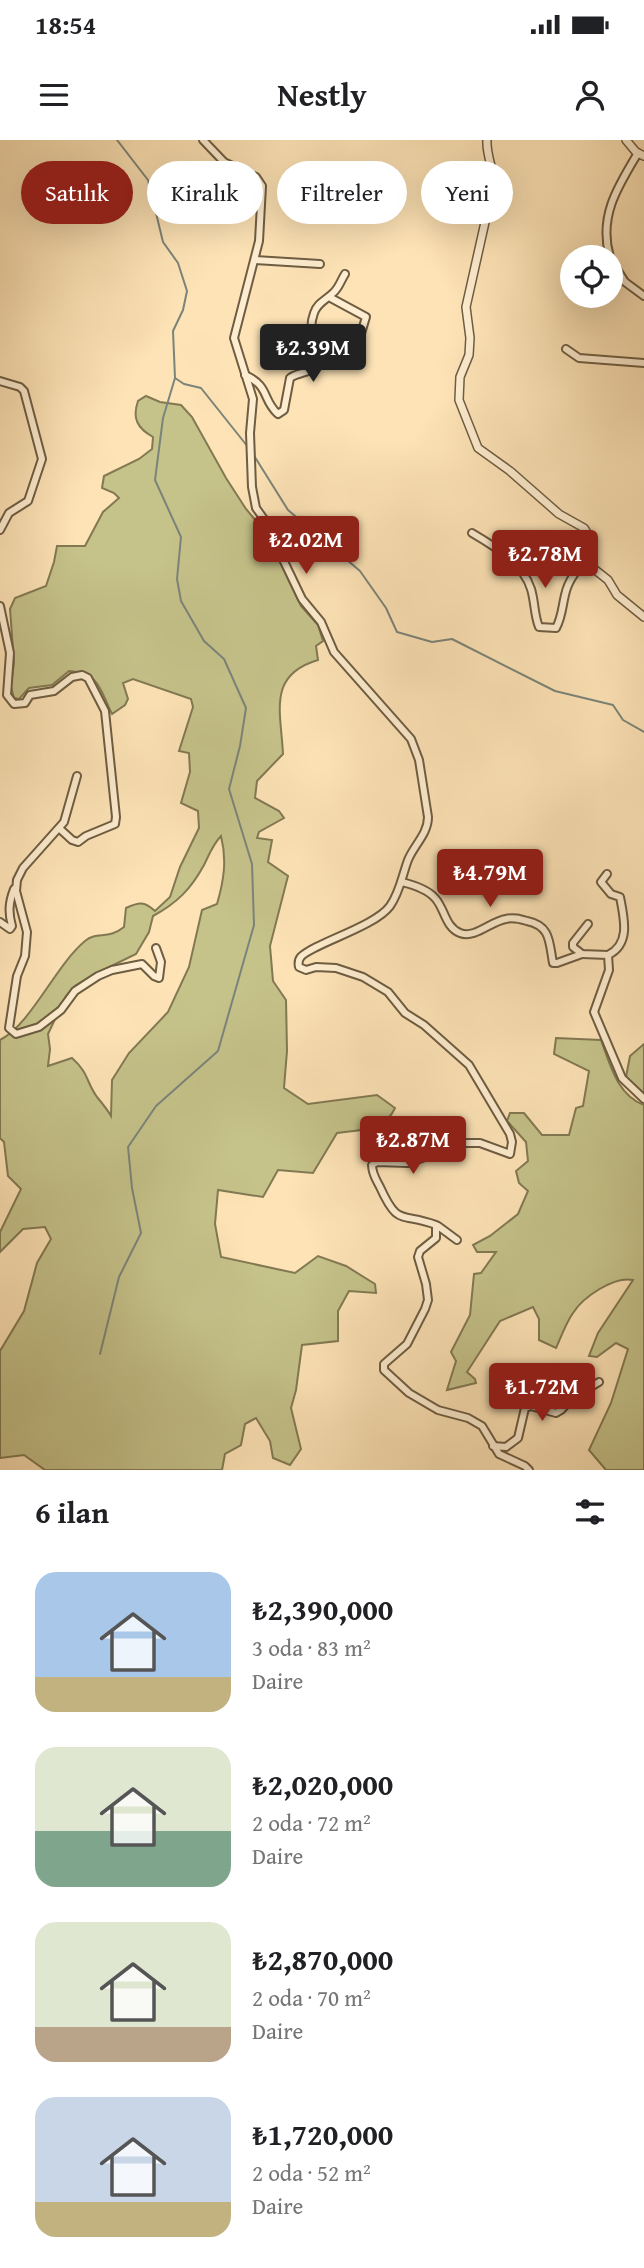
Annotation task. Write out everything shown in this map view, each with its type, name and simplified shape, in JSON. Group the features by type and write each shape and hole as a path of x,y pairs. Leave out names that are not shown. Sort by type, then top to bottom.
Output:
{"street":[{"path":"204,140 224,162 256,177 262,186 263,205 255,260 234,338 253,399 250,433 252,487 256,508 276,536 280,553 302,599 321,622 334,652 405,731 416,749 424,785 428,825 408,860 389,908 362,926 309,951 298,961 299,967 306,970 329,967 363,977 388,992 405,1013 424,1025 469,1065 510,1134 510,1154 480,1143 463,1143 408,1163 377,1162 372,1165 373,1174 391,1210 408,1220 436,1225 457,1240"},
{"path":"487,140 486,150 492,164 494,182 466,307 469,355 460,377 459,400 478,448 510,471 559,514 584,528 591,539 589,561 594,569 608,580 617,595 644,617"},
{"path":"606,245 607,214 617,188 641,154 626,140"},
{"path":"255,260 320,264"},
{"path":"245,375 258,381 278,414 284,410 290,378 312,369 315,349 311,327 314,312 321,302 336,291 345,274"},
{"path":"623,279 644,295"},
{"path":"329,297 366,317 359,340"},
{"path":"566,349 579,358 644,363"},
{"path":"0,381 20,387 24,391 42,459 28,501 9,513 0,530"},
{"path":"472,533 510,559 526,576 532,590 539,627 546,629 556,628 563,614 567,588 582,564 590,557"},
{"path":"0,606 10,653 7,682 9,699 14,704 25,702 30,695 54,691 72,677 82,675 88,678 105,711 115,824 78,842 60,829"},
{"path":"0,922 10,929 12,926 9,916 10,900 17,880 23,868 60,829 77,776"},
{"path":"401,882 426,891 436,899 443,916 458,933 467,934 508,918 538,923 547,934 553,963 557,963 582,954 608,955 615,952 620,945 625,921 620,897 611,894 601,883 607,874"},
{"path":"17,880 16,891 27,932 25,956 17,976 9,1021 9,1028 16,1034 39,1027 61,1010 75,991 112,970 142,964 159,978 161,962 156,948"},
{"path":"582,954 577,952 573,943 588,924"},
{"path":"608,955 609,970 594,1012 622,1078 644,1099"},
{"path":"436,1225 436,1238 420,1251 418,1257 426,1284 428,1300 425,1309 407,1344 384,1364 384,1370 409,1393 438,1410 468,1418 482,1426 499,1454 529,1470"},
{"path":"493,1446 506,1447 518,1438 524,1408 531,1406 556,1413 572,1398 599,1382"}],"shaded area":[{"path":"146,396 160,402 181,405 192,417 226,478 246,509 267,534 301,606 318,625 323,641 316,646 318,660 291,675 284,685 280,710 283,754 257,781 255,798 279,811 284,818 259,832 257,838 272,840 268,862 288,876 270,946 273,981 286,1000 287,1051 284,1088 308,1104 377,1095 395,1108 391,1116 378,1125 337,1133 313,1173 278,1170 263,1197 218,1190 215,1224 221,1257 295,1273 318,1256 346,1266 375,1284 376,1293 349,1291 338,1311 338,1341 302,1345 291,1408 301,1449 290,1465 273,1458 270,1441 256,1418 245,1424 241,1445 225,1454 222,1470 45,1470 24,1455 0,1458 0,1351 24,1311 37,1263 51,1239 45,1227 23,1229 0,1252 0,1232 21,1189 8,1176 4,1142 0,1138 0,1040 23,1021 85,941 124,927 126,908 141,903 155,911 170,897 180,867 199,828 198,811 181,803 190,772 189,753 179,751 193,707 191,699 133,679 123,683 128,699 125,705 112,714 98,684 79,672 69,671 52,685 29,688 19,699 14,698 11,687 14,662 10,609 15,598 46,586 57,546 85,546 103,512 119,498 102,488 104,476 139,459 152,449 153,437 137,422 138,401","holes":["221,836 224,870 217,904 202,910 189,967 168,1012 129,1053 112,1080 111,1116 93,1092 82,1068 72,1058 48,1066 48,1034 66,996 75,986 136,954 149,932 153,916 169,906 188,888"]},
{"path":"556,1038 601,1040 621,1086 627,1094 644,1105 644,1470 606,1470 589,1450 611,1403 628,1349 616,1343 597,1357 589,1356 598,1333 633,1280 608,1284 584,1301 570,1317 556,1348 539,1340 539,1319 533,1307 500,1321 467,1372 476,1383 447,1390 456,1361 451,1352 470,1315 474,1274 481,1273 496,1252 477,1252 473,1245 490,1236 518,1214 528,1191 519,1183 516,1171 528,1161 526,1142 507,1121 510,1113 524,1113 542,1135 569,1135 576,1108 583,1106 589,1071 554,1054"},
{"path":"644,1044 644,1095 626,1077 630,1056"}],"waterway":[{"path":"117,140 148,180 163,242 178,263 187,291 183,310 173,331 175,378 184,384 201,388 248,447"},
{"path":"100,1354 119,1277 141,1233 132,1188 128,1147 156,1106 218,1051 254,925 252,864 229,789 246,708 224,659 204,641 181,601 177,579 181,537 155,480 163,418 175,378"},
{"path":"253,454 288,510 360,571 386,608 397,632 432,642 452,639 555,691 613,705 623,720 644,732"}]}
